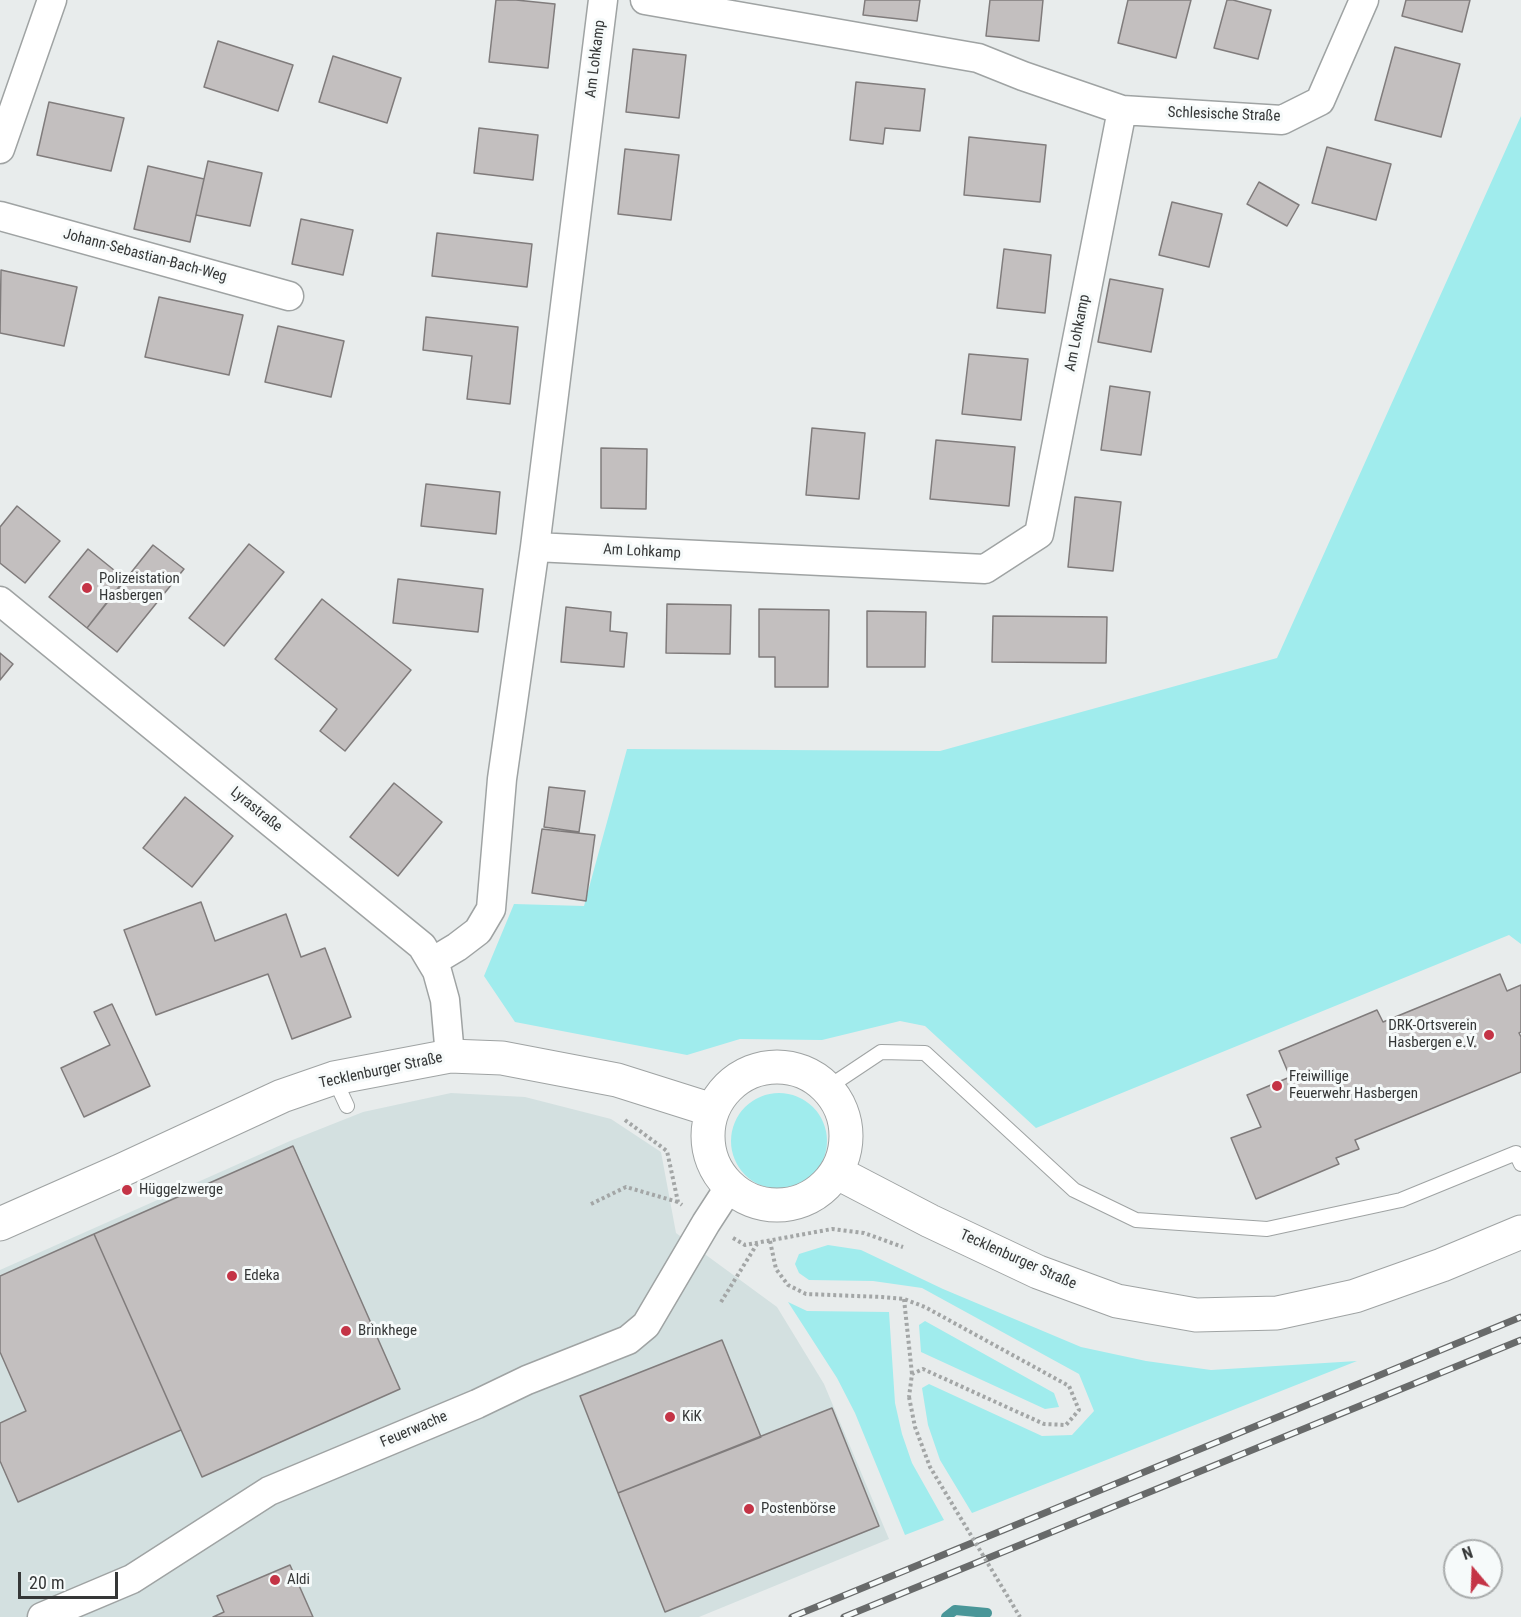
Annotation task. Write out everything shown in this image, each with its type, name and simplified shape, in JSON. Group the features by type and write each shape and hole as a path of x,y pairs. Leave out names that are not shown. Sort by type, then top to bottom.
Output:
{"street":[{"path":"0,149 52,0"},
{"name":"Am Lohkamp","path":"432,962 478,931 491,909 502,779 535,547 603,0"},
{"path":"645,0 978,58 1122,110"},
{"name":"Schlesische Straße","path":"1122,110 1282,120 1320,101 1364,0"},
{"name":"Am Lohkamp","path":"535,547 985,569 1039,534 1122,110"},
{"name":"Johann-Sebastian-Bach-Weg","path":"0,216 290,296"},
{"name":"Lyrastraße","path":"0,601 422,946 438,971 445,1000 450,1056"},
{"name":"Tecklenburger Straße","path":"0,1224 282,1096 340,1092 450,1056 502,1058 617,1080 712,1110"},
{"path":"786,1067 808,1074 827,1088 840,1106 846,1128 844,1150 836,1172 821,1189 801,1200 779,1204 756,1202 736,1191 720,1175 710,1155 707,1132 712,1110 724,1090 742,1076 763,1068 786,1067"},
{"name":"Tecklenburger Straße","path":"836,1172 930,1221 1038,1272 1117,1301 1196,1315 1277,1313 1355,1296 1442,1266 1521,1232"},
{"name":"Feuerwache","path":"42,1617 132,1579 269,1491 477,1404 528,1380 628,1340 646,1325 706,1222 730,1186"}],"lane":[{"path":"827,1088 881,1052 925,1053 1074,1190 1136,1220 1267,1229 1401,1200 1516,1153 1521,1164"}],"path":[{"path":"622,1118 667,1151 678,1202"},
{"path":"591,1204 626,1186 678,1202 745,1245 770,1241 776,1269 788,1285 806,1294 904,1299 926,1307 1069,1386 1078,1410 1066,1425 1044,1424 923,1369 912,1374"},
{"path":"721,1302 757,1243"},
{"path":"904,1299 912,1374 909,1397 915,1427 930,1467 1020,1617"}],"shaded area":[{"path":"1521,116 1521,944 1509,935 1036,1128 925,1026 900,1021 822,1040 740,1039 687,1055 515,1022 484,976 514,904 584,906 627,749 940,751 1277,658"},
{"path":"451,1093 525,1097 611,1119 661,1152 676,1233 777,1307 824,1384 889,1539 699,1617 0,1617 0,1270 290,1141 363,1112"},
{"path":"779,1093 797,1096 813,1107 824,1123 827,1141 824,1159 813,1175 797,1186 779,1189 761,1186 745,1175 734,1159 731,1141 734,1123 745,1107 761,1096"},
{"path":"828,1245 861,1250 943,1289 1081,1347 1146,1361 1211,1370 1357,1361 972,1513 940,1460 928,1425 922,1388 929,1384 1042,1436 1072,1435 1094,1411 1079,1374 922,1288 873,1281 809,1280 799,1273 795,1264 799,1254"},
{"path":"788,1302 807,1311 889,1312 895,1403 902,1434 912,1463 944,1520 905,1535 855,1413 837,1378"},
{"path":"925,1321 1054,1393 1059,1407 1045,1409 921,1352 919,1325"}],"building":[{"path":"496,0 555,4 548,68 489,62"},
{"path":"865,0 920,0 917,21 863,15"},
{"path":"990,0 1043,0 1039,41 986,36"},
{"path":"1128,0 1191,0 1176,58 1118,43"},
{"path":"1227,0 1271,10 1258,59 1214,48"},
{"path":"1406,0 1470,0 1462,32 1402,16"},
{"path":"218,41 293,65 278,111 204,87"},
{"path":"1395,47 1460,64 1441,137 1375,120"},
{"path":"633,49 686,55 679,118 626,112"},
{"path":"333,56 401,78 387,123 319,102"},
{"path":"856,82 925,89 920,131 885,128 883,144 850,140"},
{"path":"49,102 124,118 111,171 37,155"},
{"path":"479,128 538,135 533,180 474,173"},
{"path":"969,137 1046,145 1040,202 964,195"},
{"path":"1327,147 1391,164 1376,220 1312,203"},
{"path":"625,149 679,155 671,220 618,214"},
{"path":"208,161 262,173 250,226 196,215"},
{"path":"148,166 204,179 190,242 134,229"},
{"path":"1259,182 1299,205 1287,226 1247,204"},
{"path":"1172,202 1222,214 1209,267 1159,255"},
{"path":"301,219 353,230 343,275 292,264"},
{"path":"437,233 532,244 527,287 432,276"},
{"path":"1004,249 1051,255 1045,313 997,308"},
{"path":"1,270 77,287 64,346 0,333"},
{"path":"1110,279 1163,289 1151,352 1098,342"},
{"path":"159,297 243,315 229,375 145,357"},
{"path":"426,317 518,327 510,404 467,399 472,356 423,350"},
{"path":"278,326 344,341 331,397 265,382"},
{"path":"969,354 1028,359 1021,420 962,414"},
{"path":"1110,386 1150,392 1141,455 1101,450"},
{"path":"812,428 865,433 859,499 806,495"},
{"path":"936,440 1015,447 1009,506 930,499"},
{"path":"601,448 647,449 646,509 601,508"},
{"path":"426,484 500,492 496,534 421,526"},
{"path":"1075,497 1121,502 1113,571 1068,567"},
{"path":"17,506 60,541 25,583 0,563 0,527"},
{"path":"249,544 284,572 224,646 189,618"},
{"path":"153,545 184,569 117,652 87,628"},
{"name":"Polizeistation Hasbergen","path":"88,549 125,579 87,628 49,597"},
{"path":"398,579 483,589 478,632 393,623"},
{"path":"322,599 411,670 345,751 320,731 337,709 275,659"},
{"path":"667,604 731,605 730,654 666,653"},
{"path":"566,607 611,612 610,631 627,633 624,667 561,662"},
{"path":"759,609 829,610 828,687 775,687 775,657 759,657"},
{"path":"867,611 926,612 925,667 867,667"},
{"path":"993,616 1107,617 1106,663 992,662"},
{"path":"0,653 13,664 0,680"},
{"path":"394,783 442,822 398,876 350,837"},
{"path":"549,787 585,791 579,832 544,827"},
{"path":"185,797 233,836 192,887 143,848"},
{"path":"542,829 595,835 586,901 532,893"},
{"path":"201,902 215,941 286,914 301,957 325,948 351,1017 292,1039 268,974 156,1015 124,930"},
{"path":"1500,974 1507,991 1521,985 1521,1032 1519,1033 1521,1072 1355,1140 1359,1149 1336,1158 1339,1164 1256,1199 1231,1138 1261,1127 1247,1095 1290,1077 1279,1051 1377,1010 1383,1022"},
{"path":"112,1004 150,1086 84,1117 61,1068 110,1045 94,1012"},
{"name":"Edeka","path":"293,1146 400,1389 202,1477 94,1234"},
{"path":"94,1234 181,1430 18,1502 0,1461 0,1423 26,1411 0,1352 0,1276"},
{"name":"KiK","path":"722,1340 761,1437 618,1493 580,1396"},
{"name":"Postenbörse","path":"832,1408 879,1526 665,1612 618,1493"},
{"name":"Aldi","path":"290,1565 313,1617 213,1617 224,1612 217,1596"}],"waterway":[{"path":"946,1617 955,1610 987,1613"}],"railway":[{"path":"792,1617 1521,1317"},
{"path":"844,1617 1521,1340"}],"place":[{"name":"Polizeistation Hasbergen","path":"87,588"},
{"name":"DRK-Ortsverein Hasbergen e.V.","path":"1489,1035"},
{"name":"Freiwillige Feuerwehr Hasbergen","path":"1277,1086"},
{"name":"Hüggelzwerge","path":"127,1190"},
{"name":"Edeka","path":"232,1276"},
{"name":"Brinkhege","path":"346,1331"},
{"name":"KiK","path":"670,1417"},
{"name":"Postenbörse","path":"749,1509"},
{"name":"Aldi","path":"275,1580"}]}
